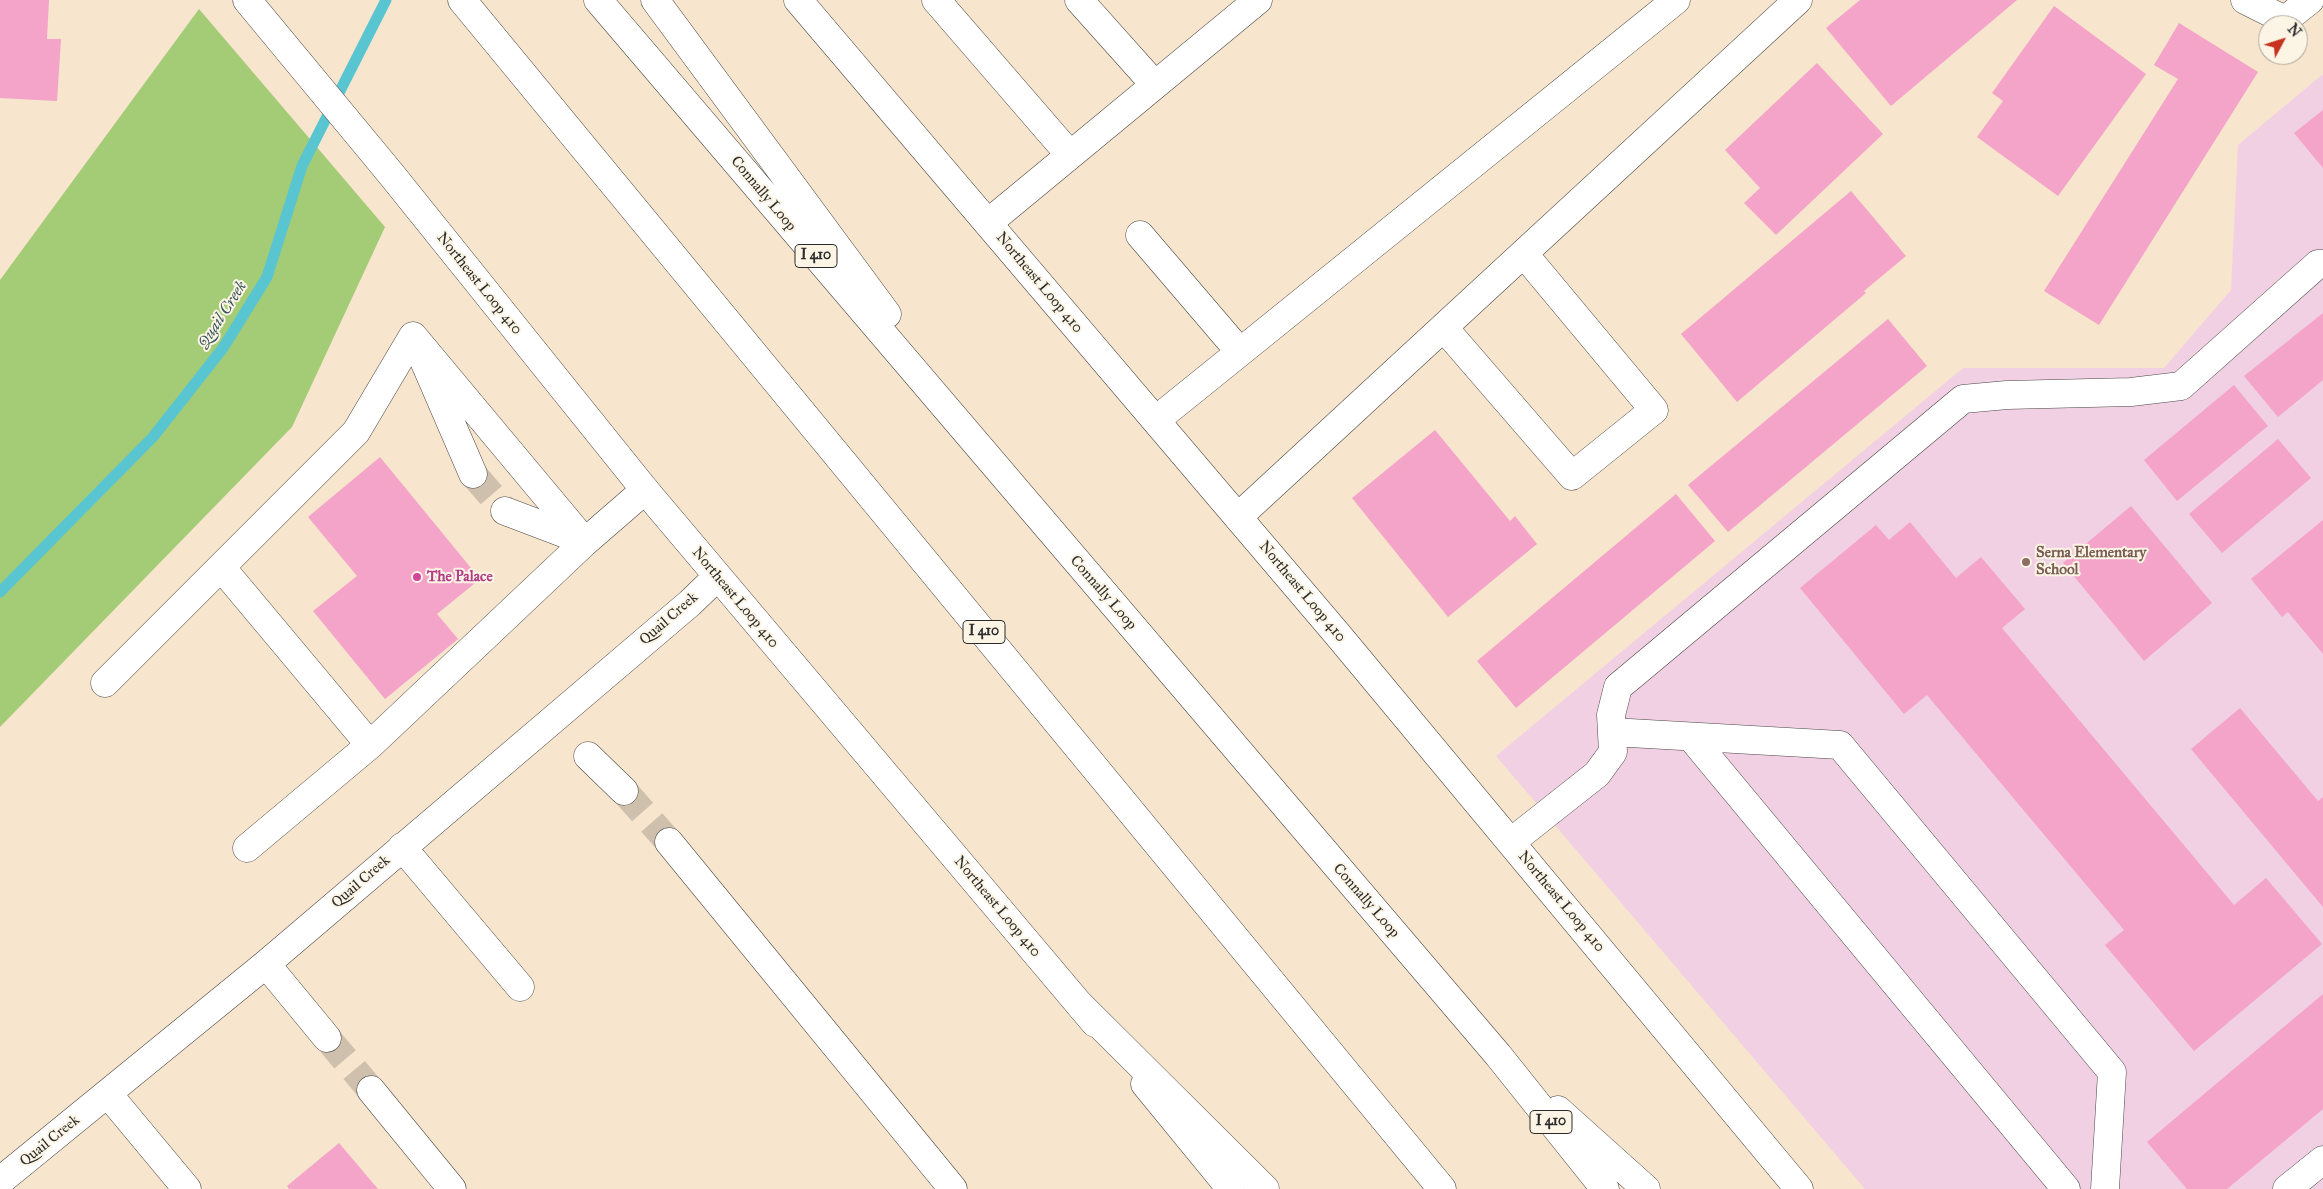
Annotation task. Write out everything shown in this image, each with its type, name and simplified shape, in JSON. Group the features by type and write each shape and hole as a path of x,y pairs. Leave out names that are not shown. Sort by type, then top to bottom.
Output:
{"main road":[{"name":"Northeast Loop 410","path":"247,0 392,174 645,490 1080,1005 1231,1189"},
{"name":"I 410","path":"462,0 1442,1189"},
{"name":"Connally Loop","path":"598,0 1498,1055 1605,1189"},
{"path":"655,0 1034,513"},
{"name":"Northeast Loop 410","path":"798,0 1238,517 1511,842 1798,1189"},
{"path":"936,0 1070,155"},
{"path":"1079,0 1155,85"},
{"path":"988,223 1258,0"},
{"path":"1156,420 1676,0"},
{"path":"1238,517 1798,0"},
{"path":"2245,0 2285,20 2310,0"},
{"path":"1140,235 1240,352"},
{"path":"1444,328 1572,476 1654,410 1524,254"},
{"path":"1511,842 1597,774 1613,752 1611,715 1618,688 1963,399 2006,395 2131,392 2181,386 2318,264 2323,264"},
{"path":"413,336 585,542"},
{"path":"413,336 473,474"},
{"path":"106,683 356,432 413,336"},
{"path":"247,848 370,745 585,542 645,490"},
{"path":"505,512 585,542"},
{"path":"222,567 370,745"},
{"name":"Quail Creek","path":"0,1181 266,964 717,577"},
{"path":"1612,732 1840,746 2112,1072 2105,1189"},
{"path":"1691,737 2066,1189"},
{"path":"588,756 624,791"},
{"path":"668,842 953,1189"},
{"path":"402,848 520,987"},
{"path":"266,964 327,1038"},
{"path":"1080,1005 1265,1189"},
{"path":"1498,1055 1646,1189"},
{"path":"371,1090 452,1189"},
{"path":"108,1094 187,1189"},
{"path":"2287,1189 2323,1160"}],"shaded area":[{"name":"Serna Elementary School","path":"2323,74 2323,1189 1865,1189 1496,756 1963,368 2164,368 2231,290 2238,145"}],"green space":[{"path":"199,9 385,227 292,427 0,727 0,280"}],"building":[{"path":"0,0 49,0 47,39 61,39 57,101 0,98"},
{"path":"1860,0 2017,0 1891,106 1826,28"},
{"path":"2054,6 2146,74 2058,196 1977,137 2003,101 1992,93"},
{"path":"2179,23 2258,72 2099,325 2044,291 2178,79 2154,65"},
{"path":"1817,63 1883,134 1776,235 1744,203 1760,188 1725,150"},
{"path":"2323,110 2323,168 2294,133"},
{"path":"1851,191 1906,256 1864,291 1866,293 1737,402 1681,334"},
{"path":"2323,313 2323,380 2278,417 2244,376"},
{"path":"1888,319 1927,366 1728,532 1688,485"},
{"path":"2234,385 2268,426 2177,501 2144,460"},
{"path":"1435,430 1510,521 1515,516 1537,544 1448,617 1352,498"},
{"path":"2278,439 2311,478 2222,553 2189,514"},
{"name":"The Palace","path":"380,457 480,579 437,614 458,639 385,699 313,611 357,576 308,517"},
{"path":"1676,494 1715,541 1516,708 1477,661"},
{"path":"2131,506 2212,603 2144,661 2063,563"},
{"path":"2323,520 2323,654 2288,612 2282,617 2251,579"},
{"path":"1910,522 1956,578 1981,557 2025,609 2002,628 2234,905 2266,878 2322,944 2194,1051 2105,945 2124,930 1927,695 1904,714 1800,588 1876,525 1889,540"},
{"path":"2240,708 2318,801 2323,797 2323,907 2191,749"},
{"path":"2323,994 2323,1109 2227,1189 2187,1189 2147,1142"},
{"path":"339,1143 378,1189 289,1189 287,1186"}],"waterway":[{"name":"Quail Creek","path":"0,592 153,437 223,348 267,277 302,166 386,0"}],"tunnel":[{"path":"473,474 505,511"},
{"path":"624,791 669,842"},
{"path":"327,1038 371,1090"}],"place":[{"name":"Serna Elementary School","path":"2026,562"},
{"name":"The Palace","path":"417,577"}]}
